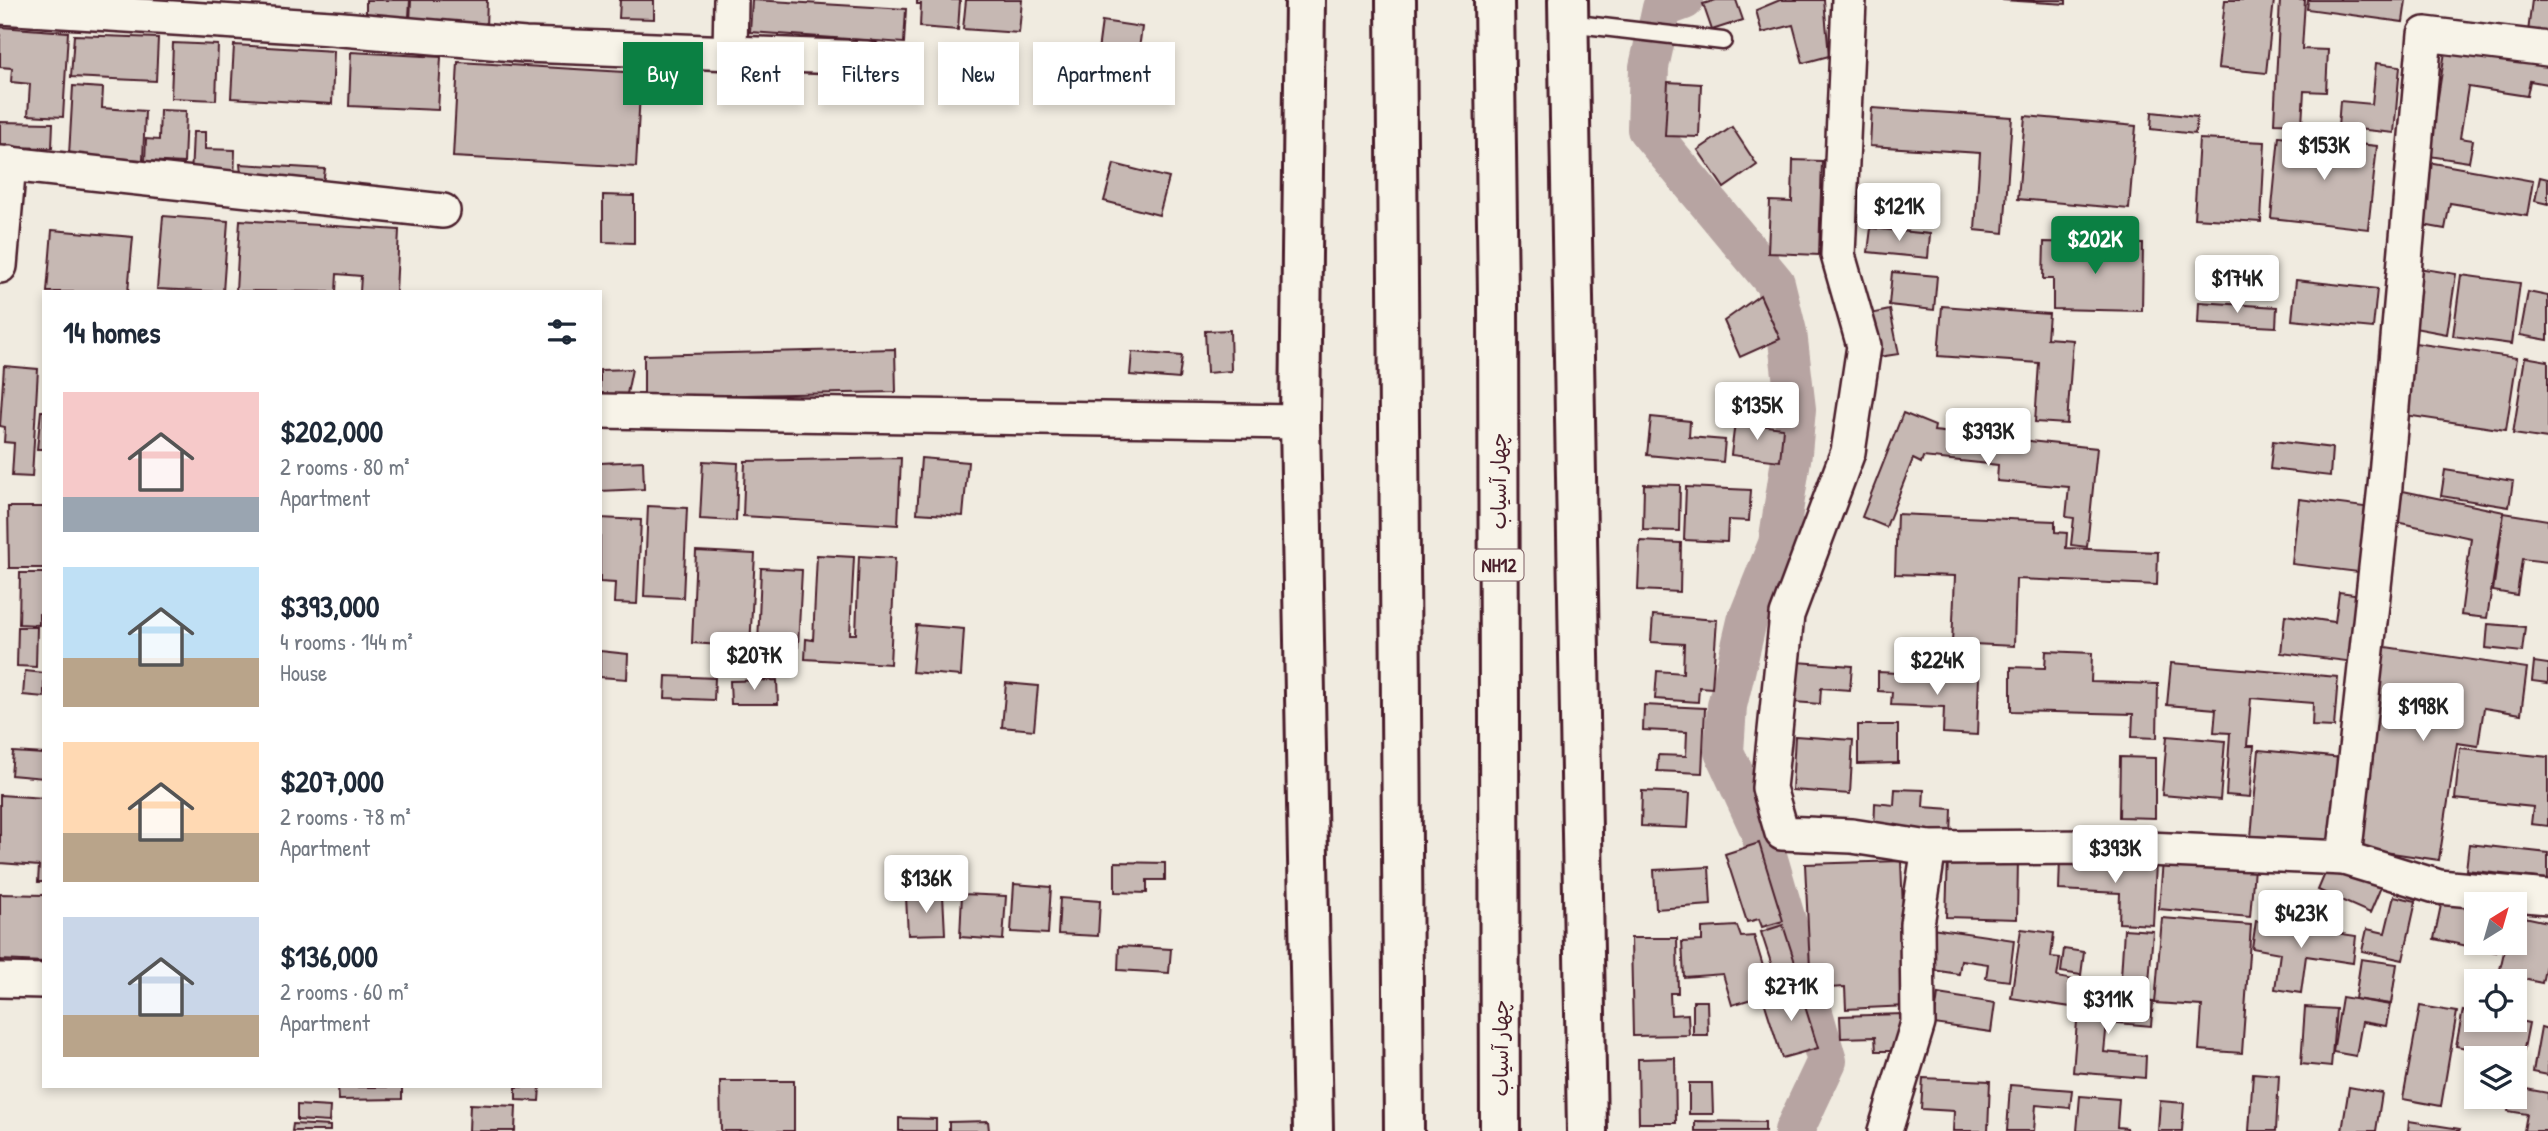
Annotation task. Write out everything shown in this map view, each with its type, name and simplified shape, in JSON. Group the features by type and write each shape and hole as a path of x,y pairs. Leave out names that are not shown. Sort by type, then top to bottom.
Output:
{"main road":[{"path":"1305,0 1300,422 1313,1131"},
{"path":"1396,0 1404,1131"},
{"name":"چهار آسیاب","path":"1494,0 1498,297 1500,1131"},
{"path":"1568,11 1587,1131"}],"street":[{"path":"730,42 732,0"},
{"path":"1849,0 1838,255 1864,346 1848,452 1787,615 1769,788 1782,832 1853,836 1929,848 2104,847 2344,858 2438,887 2548,897"},
{"path":"0,7 332,14 525,45 717,52"},
{"path":"2344,858 2385,486 2425,34 2548,49"},
{"path":"0,266 4,163 443,211"},
{"path":"602,411 1300,422"},
{"path":"1885,1131 1918,1023 1917,925 1929,848"},
{"path":"0,979 42,981"}],"lane":[{"path":"1568,11 1615,28 1723,41"}],"building":[{"path":"366,0 410,0 409,17 366,15"},
{"path":"411,0 487,0 486,27 410,24"},
{"path":"620,0 654,0 654,19 619,18"},
{"path":"752,0 906,9 904,42 750,32"},
{"path":"917,0 960,0 958,30 920,27 921,4 917,4"},
{"path":"966,0 1022,0 1019,33 963,29"},
{"path":"1716,0 1736,0 1743,20 1712,30 1703,4"},
{"path":"1780,0 1824,0 1829,56 1803,63 1793,25 1762,33 1756,10"},
{"path":"2002,0 2066,0 2066,4"},
{"path":"2225,0 2274,0 2266,73 2218,68"},
{"path":"2280,0 2305,0 2302,49 2328,50 2326,92 2304,91 2302,124 2274,123"},
{"path":"2308,0 2406,0 2403,22 2307,9"},
{"path":"2532,0 2548,0 2548,43 2527,40"},
{"path":"1102,21 1142,27 1140,42 1099,42"},
{"path":"0,27 68,32 63,117 28,115 30,84 11,82 12,68 0,67"},
{"path":"74,35 158,38 156,81 71,77"},
{"path":"173,43 218,45 216,100 171,98"},
{"path":"234,45 334,51 332,104 231,98"},
{"path":"2446,45 2548,60 2548,84 2530,81 2527,96 2468,87 2460,138 2473,140 2469,162 2429,156"},
{"path":"351,52 441,57 438,110 349,106"},
{"path":"458,62 623,72 623,105 639,105 636,167 453,157"},
{"path":"2376,63 2400,66 2394,133 2338,127 2340,101 2372,104"},
{"path":"1668,82 1701,84 1699,137 1665,136"},
{"path":"73,86 103,88 102,108 145,111 143,160 69,155"},
{"path":"1872,108 2012,117 2004,233 1975,230 1980,153 1870,146"},
{"path":"160,110 186,111 184,163 145,161 146,139 159,140"},
{"path":"2152,112 2197,117 2195,134 2151,129"},
{"path":"2025,116 2136,126 2129,209 2018,199"},
{"path":"0,122 53,123 52,148 0,147"},
{"path":"1732,127 1757,165 1724,188 1698,150"},
{"path":"193,132 205,132 205,149 235,150 234,184 191,178"},
{"path":"2279,136 2377,146 2368,229 2271,218"},
{"path":"2199,139 2265,142 2261,222 2194,218"},
{"path":"1793,160 1822,161 1819,255 1768,253 1770,201 1792,202"},
{"path":"2428,162 2533,181 2527,216 2450,203 2445,229 2417,224"},
{"path":"240,164 325,169 322,191 242,184"},
{"path":"1114,164 1169,178 1159,215 1104,201"},
{"path":"2540,177 2548,179 2548,204 2535,201"},
{"path":"603,195 634,196 634,243 603,242"},
{"path":"163,216 228,221 223,290 157,289"},
{"path":"240,220 399,230 396,290 360,290 361,276 337,274 336,290 236,290"},
{"path":"1871,228 1930,234 1928,258 1868,252"},
{"path":"52,230 133,237 128,290 47,290"},
{"path":"2044,242 2143,244 2142,311 2053,309 2053,279 2043,279"},
{"path":"2418,268 2456,274 2447,334 2409,327"},
{"path":"1892,272 1937,276 1934,310 1889,305"},
{"path":"2461,275 2520,283 2512,344 2453,336"},
{"path":"2296,280 2377,289 2373,328 2292,320"},
{"path":"2528,292 2548,296 2548,340 2520,335"},
{"path":"1760,295 1780,339 1740,357 1724,321"},
{"path":"2199,302 2277,307 2276,327 2198,323"},
{"path":"1942,306 2049,314 2047,338 2073,340 2067,424 2035,422 2039,363 1938,356"},
{"path":"1890,310 1899,354 1878,357 1870,314"},
{"path":"1230,330 1231,371 1207,373 1205,331"},
{"path":"2415,343 2517,358 2506,430 2405,415"},
{"path":"895,349 896,392 644,397 644,355"},
{"path":"1132,352 1182,356 1179,379 1130,375"},
{"path":"2525,357 2548,361 2548,439 2513,434"},
{"path":"4,366 38,369 32,477 12,476 14,443 4,442 5,427 0,426"},
{"path":"632,369 626,399 602,400 602,370"},
{"path":"1737,387 1790,391 1788,418 1734,412"},
{"path":"41,411 42,411 42,449 37,449"},
{"path":"1903,413 1935,426 1934,431 2097,448 2087,547 2071,545 2074,518 2066,517 2069,487 1997,481 1998,465 1923,457 1921,463 1913,459 1886,527 1862,517"},
{"path":"1651,417 1690,421 1689,437 1725,440 1723,462 1647,455"},
{"path":"1735,422 1783,428 1780,461 1731,455"},
{"path":"2273,441 2332,448 2330,476 2270,469"},
{"path":"901,458 898,525 743,516 745,461"},
{"path":"921,458 968,462 963,516 917,513"},
{"path":"643,461 644,489 602,491 602,463"},
{"path":"703,461 738,463 736,521 700,519"},
{"path":"2445,470 2513,481 2509,507 2441,496"},
{"path":"1644,484 1680,485 1679,531 1643,530"},
{"path":"1686,487 1751,490 1749,521 1728,520 1727,542 1684,540"},
{"path":"2403,491 2504,512 2487,618 2461,615 2471,538 2396,522"},
{"path":"2299,499 2373,508 2366,573 2292,564"},
{"path":"648,506 687,508 683,598 644,596"},
{"path":"8,507 42,507 42,568 9,568"},
{"path":"2504,513 2548,520 2548,562 2522,559 2517,595 2493,591"},
{"path":"1897,514 2055,521 2055,532 2067,533 2066,548 2158,552 2157,585 2016,579 2014,646 1952,643 1955,576 1895,574"},
{"path":"602,518 641,520 637,604 614,603 615,583 602,582"},
{"path":"1640,541 1681,543 1680,592 1638,590"},
{"path":"696,551 755,554 750,647 692,643"},
{"path":"817,555 854,557 850,634 856,634 859,556 895,558 890,664 805,659 806,639 813,640"},
{"path":"761,568 802,570 798,647 758,645"},
{"path":"20,573 42,573 42,614 39,614 39,625 19,624"},
{"path":"2339,592 2362,595 2354,662 2281,653 2285,615 2335,622"},
{"path":"1653,615 1717,620 1712,688 1699,687 1698,702 1655,699 1657,671 1683,673 1684,644 1651,642"},
{"path":"2488,624 2525,627 2522,652 2486,648"},
{"path":"916,625 964,629 961,676 912,672"},
{"path":"18,627 37,627 36,667 17,666"},
{"path":"2379,646 2527,668 2521,714 2484,708 2478,746 2457,743 2439,860 2351,847"},
{"path":"602,651 628,654 627,679 602,677"},
{"path":"2046,651 2092,653 2091,682 2158,684 2157,738 2132,737 2133,714 2011,711 2011,667 2045,668"},
{"path":"1797,662 1852,666 1850,690 1821,688 1820,704 1794,702"},
{"path":"2534,662 2548,664 2548,683 2532,681"},
{"path":"2171,663 2338,677 2334,727 2312,726 2313,703 2251,698 2247,746 2254,746 2250,797 2226,795 2230,733 2214,732 2216,709 2167,705"},
{"path":"25,671 42,673 42,697 23,695"},
{"path":"1878,672 1979,677 1977,735 1943,733 1944,707 1891,705 1892,692 1878,691"},
{"path":"666,676 715,678 714,700 665,698"},
{"path":"777,680 778,704 731,704 730,681"},
{"path":"1006,683 1038,686 1034,730 1002,727"},
{"path":"1644,705 1705,708 1702,773 1657,771 1658,755 1686,756 1687,732 1643,730"},
{"path":"1858,725 1898,725 1898,763 1858,764"},
{"path":"1795,736 1853,740 1850,794 1792,790"},
{"path":"2167,736 2225,741 2220,800 2162,795"},
{"path":"2460,748 2548,757 2548,826 2531,824 2533,807 2455,799"},
{"path":"2259,750 2342,758 2334,844 2251,837"},
{"path":"13,752 42,754 42,778 11,775"},
{"path":"2120,757 2155,758 2155,818 2119,817"},
{"path":"1895,789 1924,790 1923,807 1952,809 1951,838 1874,834 1875,803 1894,805"},
{"path":"1642,791 1690,793 1688,828 1641,826"},
{"path":"0,795 42,798 42,882 38,882 39,866 0,863"},
{"path":"1759,843 1783,921 1762,927 1759,919 1747,922 1725,854"},
{"path":"2469,844 2548,853 2548,879 2466,870"},
{"path":"1948,856 2018,859 2017,919 1946,917"},
{"path":"2060,858 2156,863 2153,925 2119,923 2120,893 2059,890"},
{"path":"1901,861 1907,1006 1846,1009 1845,987 1811,989 1805,864"},
{"path":"2163,861 2254,868 2250,917 2159,909"},
{"path":"1115,862 1165,863 1165,880 1147,880 1147,893 1115,892"},
{"path":"2329,864 2381,887 2370,913 2318,890"},
{"path":"1709,867 1711,905 1656,909 1654,870"},
{"path":"1014,884 1051,887 1048,934 1011,932"},
{"path":"0,894 42,895 42,962 0,960"},
{"path":"962,894 1006,896 1003,940 960,937"},
{"path":"943,895 945,934 908,935 906,897"},
{"path":"2443,895 2464,901 2464,945 2434,939"},
{"path":"2394,896 2416,901 2403,960 2362,951 2367,929 2385,933"},
{"path":"1060,898 1100,901 1098,936 1058,934"},
{"path":"2162,918 2251,925 2242,1053 2199,1050 2202,1006 2155,1003"},
{"path":"2527,918 2548,922 2548,955 2542,983 2527,980 2527,969 2500,969 2503,956 2527,956"},
{"path":"2256,921 2356,936 2353,963 2306,956 2301,993 2275,989 2280,953 2252,948"},
{"path":"1783,925 1799,975 1777,981 1761,932"},
{"path":"1737,926 1741,937 1754,936 1771,993 1732,1005 1723,974 1684,977 1682,942 1702,941 1702,928"},
{"path":"1932,928 2014,940 2009,981 1986,978 1988,964 1961,960 1959,974 1926,969"},
{"path":"2021,929 2054,933 2051,957 2060,958 2057,977 2074,980 2071,1007 2011,998"},
{"path":"2124,929 2153,931 2148,995 2120,993"},
{"path":"1631,938 1677,938 1678,993 1670,993 1671,1015 1688,1014 1689,1035 1633,1036"},
{"path":"1119,946 1171,949 1169,973 1118,970"},
{"path":"2064,949 2084,952 2081,975 2061,972"},
{"path":"2361,959 2397,964 2391,1004 2355,999"},
{"path":"1799,987 1818,1048 1782,1058 1763,998"},
{"path":"1938,994 1995,1003 1991,1032 1934,1024"},
{"path":"2079,996 2153,1002 2151,1026 2107,1022 2104,1052 2146,1056 2145,1078 2073,1072"},
{"path":"2342,997 2390,1005 2386,1026 2362,1022 2356,1056 2333,1052"},
{"path":"1693,1001 1707,1001 1708,1035 1693,1035"},
{"path":"2420,1006 2457,1012 2441,1106 2403,1099"},
{"path":"2305,1007 2336,1009 2331,1067 2301,1064"},
{"path":"2463,1010 2464,1032 2527,1032 2529,1023 2525,1046 2456,1046"},
{"path":"1902,1014 1903,1051 1876,1051 1875,1037 1841,1038 1840,1016"},
{"path":"2541,1027 2548,1029 2548,1075 2533,1072"},
{"path":"1675,1058 1676,1123 1639,1123 1638,1059"},
{"path":"2253,1073 2279,1075 2276,1131 2249,1131"},
{"path":"1923,1078 1990,1081 1988,1131 1953,1131 1954,1111 1921,1109"},
{"path":"720,1081 794,1081 794,1131 721,1131"},
{"path":"1689,1083 1712,1083 1713,1114 1689,1114"},
{"path":"2010,1085 2072,1090 2070,1108 2036,1105 2034,1131 2007,1131"},
{"path":"2349,1087 2382,1093 2376,1131 2342,1131"},
{"path":"338,1088 402,1088 402,1099 339,1100"},
{"path":"516,1088 540,1088 539,1101 516,1100"},
{"path":"2527,1089 2548,1093 2548,1131 2524,1131 2527,1114 2508,1111 2527,1109"},
{"path":"2080,1096 2119,1099 2117,1127 2127,1128 2127,1131 2077,1131"},
{"path":"2160,1101 2184,1103 2182,1131 2158,1131"},
{"path":"470,1104 516,1106 515,1131 469,1131"},
{"path":"297,1105 330,1107 329,1122 297,1120"},
{"path":"899,1118 936,1119 936,1131 899,1131"},
{"path":"988,1121 989,1131 949,1131 949,1122"},
{"path":"1695,1121 1765,1122 1765,1131 1695,1131"},
{"path":"2409,1121 2460,1129 2408,1131"},
{"path":"293,1124 330,1126 330,1131 292,1131"}],"waterway":[{"path":"1684,0 1662,8 1649,67 1647,129 1775,283 1787,332 1796,409 1778,544 1747,621 1727,706 1724,752 1759,828 1827,1061 1794,1131"}]}
